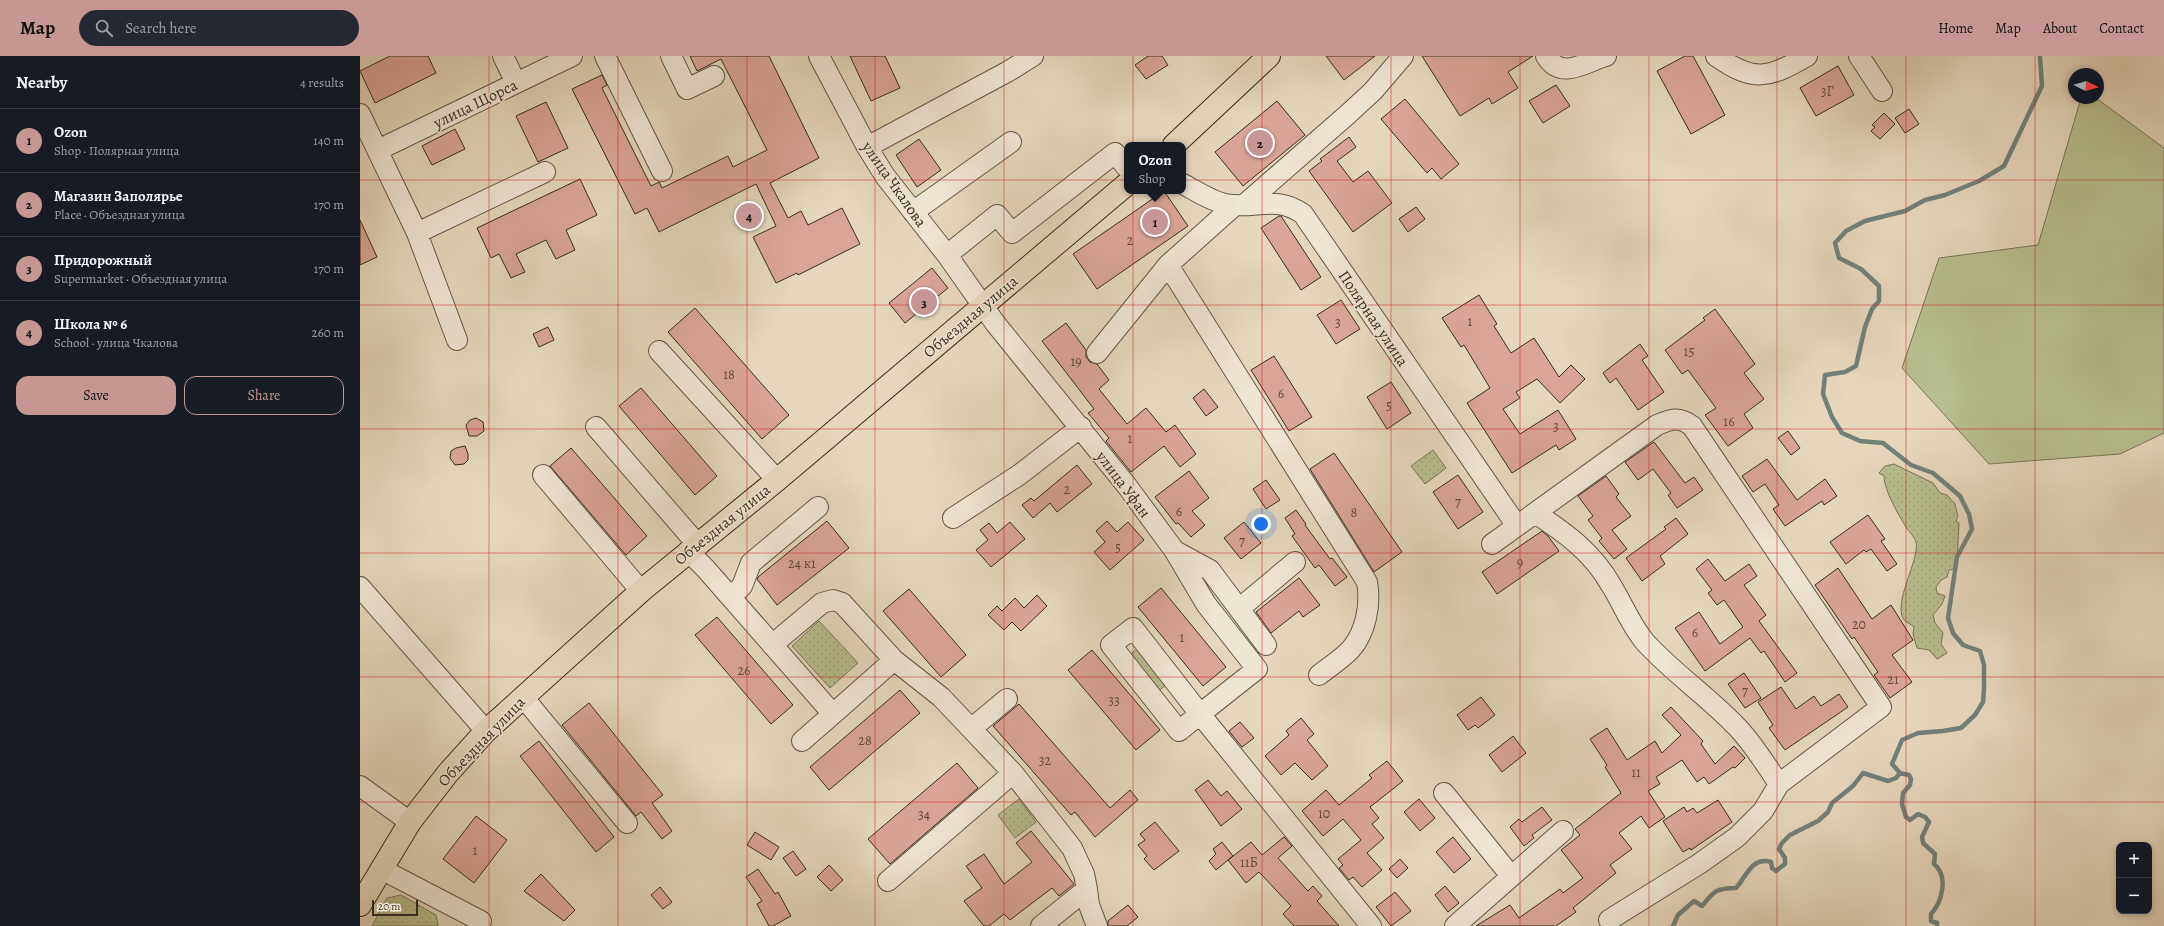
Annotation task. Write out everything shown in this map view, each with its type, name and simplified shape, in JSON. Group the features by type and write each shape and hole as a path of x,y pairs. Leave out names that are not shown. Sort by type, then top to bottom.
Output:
{"main road":[{"path":"1177,142 1269,56"},
{"name":"Объездная улица","path":"360,905 410,822 448,773 486,731 640,591 777,480 982,305 1124,187"}],"street":[{"path":"503,56 516,84"},
{"name":"улица Щорса","path":"378,150 572,56"},
{"path":"605,56 662,171"},
{"path":"671,56 687,89 714,76"},
{"name":"улица Чкалова","path":"819,56 867,147 885,176 947,255 982,305"},
{"path":"867,147 1007,72 1033,56"},
{"path":"1097,353 1168,265 1348,115 1373,91 1403,56"},
{"path":"1546,56 1555,66 1572,70 1606,56"},
{"path":"1716,56 1728,65 1747,73 1761,75 1774,74 1807,56"},
{"path":"1859,56 1882,91"},
{"path":"360,114 417,233 457,340"},
{"path":"913,212 1011,142"},
{"path":"947,255 997,215 1012,234 1115,153 1124,164"},
{"path":"417,233 545,172"},
{"name":"Полярная улица","path":"1186,186 1216,201 1240,205 1280,203 1293,207 1303,214 1517,526"},
{"path":"1168,265 1367,582 1370,597 1366,618 1360,635 1351,649 1319,675"},
{"name":"улица Уфан","path":"982,305 1081,427 1174,550 1206,604 1257,669 1200,714"},
{"path":"658,351 777,480"},
{"path":"1492,544 1657,425 1677,418 1685,420 1692,426 1881,707 1779,784 1763,811 1737,837 1699,864 1609,920"},
{"path":"596,427 731,597 833,714"},
{"path":"953,518 1019,475 1081,427"},
{"path":"543,475 640,591"},
{"path":"731,597 742,586 750,563 818,507"},
{"path":"1535,513 1569,535 1584,548 1601,568 1635,629 1667,664 1738,727 1754,747 1779,784"},
{"path":"1174,550 1210,570 1240,608 1266,645"},
{"path":"1240,608 1295,562"},
{"path":"360,587 486,731"},
{"path":"772,645 822,602 833,600 842,604 894,660 941,697 1013,773 1072,848 1084,874 1089,905 1097,926"},
{"path":"1200,714 1179,731 1111,645 1133,628 1200,714 1371,926"},
{"path":"802,741 894,660"},
{"path":"523,697 627,823"},
{"path":"972,728 1007,699"},
{"path":"888,881 1013,773"},
{"path":"360,786 410,822"},
{"path":"1444,793 1511,876"},
{"path":"1455,926 1563,831"},
{"path":"381,869 484,924"},
{"path":"1041,926 1087,889"}],"green space":[{"path":"2079,104 2104,104 2164,148 2164,433 2120,454 1989,464 1902,368 1939,258 2038,245"},
{"path":"1433,450 1446,468 1425,484 1411,466"},
{"path":"1894,464 1933,483 1940,493 1947,495 1955,504 1958,516 1956,521 1959,523 1957,562 1955,569 1949,570 1947,577 1941,580 1936,587 1937,593 1945,596 1942,604 1933,615 1935,623 1943,633 1941,644 1947,653 1937,659 1929,650 1917,648 1913,634 1914,627 1904,620 1901,613 1901,603 1914,559 1916,542 1892,503 1886,489 1884,476 1879,473 1885,466"},
{"path":"819,621 858,663 830,688 792,646"},
{"path":"1139,647 1168,683 1154,695 1126,658"},
{"path":"1019,799 1036,822 1015,838 998,815"},
{"path":"401,895 436,915 438,926 372,926 387,898"}],"building":[{"path":"390,56 428,56 436,73 375,103 360,71"},
{"path":"690,56 769,56 819,158 770,183 788,218 801,211 808,225 842,208 860,244 798,275 797,273 776,283 753,237 776,226 756,184 659,232 647,208 635,214 572,89 602,75 607,85 602,88 651,186 659,182 662,188 728,156 733,167 767,150 721,59 697,71"},
{"path":"850,56 885,56 900,88 871,101"},
{"path":"1148,56 1162,56 1168,65 1146,79 1135,65"},
{"path":"1326,56 1375,56 1344,80"},
{"path":"1422,56 1533,56 1508,72 1518,88 1492,104 1489,98 1460,116"},
{"path":"1685,56 1693,56 1725,115 1691,134 1657,71"},
{"path":"1838,66 1854,95 1816,116 1800,88"},
{"path":"1556,85 1570,106 1543,123 1529,101"},
{"path":"1405,99 1459,164 1441,179 1432,168 1427,173 1381,119"},
{"path":"1277,101 1305,135 1243,186 1215,152"},
{"path":"546,102 568,148 538,162 516,116"},
{"path":"1909,109 1919,124 1905,133 1895,118"},
{"path":"1884,113 1895,124 1880,139 1871,131 1875,127 1872,125"},
{"path":"455,129 465,149 432,165 422,146"},
{"path":"1349,137 1356,147 1337,161 1353,182 1368,171 1392,203 1353,232 1309,171 1322,161 1320,159"},
{"path":"919,139 941,170 917,187 896,155"},
{"path":"580,179 597,215 566,230 575,250 556,259 546,240 516,254 525,272 511,278 499,254 491,258 477,228"},
{"path":"1160,194 1166,194 1188,226 1097,289 1073,254"},
{"path":"1416,207 1425,219 1408,232 1399,219"},
{"path":"1281,216 1321,277 1301,290 1261,228"},
{"path":"360,220 377,257 360,265"},
{"path":"932,268 948,288 905,323 889,303"},
{"path":"1479,295 1497,324 1494,326 1511,353 1534,338 1559,377 1571,365 1585,379 1560,403 1537,379 1516,392 1520,398 1503,409 1520,434 1558,410 1576,439 1559,450 1556,445 1512,473 1467,403 1490,388 1464,345 1461,347 1442,318"},
{"path":"1341,300 1360,329 1336,344 1317,315"},
{"path":"695,308 789,415 762,439 668,332"},
{"path":"1715,309 1755,364 1744,373 1764,399 1744,414 1753,428 1728,446 1705,415 1716,408 1688,370 1682,374 1665,350 1705,320 1703,318"},
{"path":"1066,323 1086,350 1086,357 1090,362 1097,364 1109,380 1099,389 1127,424 1146,408 1166,432 1175,425 1196,454 1180,467 1164,446 1131,472 1106,441 1109,438 1088,413 1094,409 1042,341"},
{"path":"548,327 554,340 539,347 533,334"},
{"path":"1640,344 1648,356 1642,360 1664,392 1638,410 1616,378 1610,383 1603,373"},
{"path":"1274,356 1312,417 1289,431 1251,370"},
{"path":"1391,382 1411,413 1387,429 1367,397"},
{"path":"641,388 717,476 695,495 619,406"},
{"path":"1204,389 1218,407 1206,416 1193,398"},
{"path":"476,418 483,422 484,431 477,436 469,436 466,425 470,420"},
{"path":"1788,431 1800,448 1791,455 1778,438"},
{"path":"1654,442 1685,483 1694,477 1703,490 1677,508 1668,495 1671,493 1653,469 1638,480 1625,462"},
{"path":"465,446 468,454 468,460 464,464 455,465 450,458 451,451"},
{"path":"571,448 647,536 626,555 550,466"},
{"path":"1334,453 1402,552 1374,572 1310,469"},
{"path":"1767,459 1797,500 1825,479 1837,496 1824,505 1822,501 1785,526 1773,509 1779,505 1765,484 1753,492 1742,476"},
{"path":"1077,465 1092,484 1057,512 1050,503 1033,518 1022,505 1031,498 1034,501"},
{"path":"1189,471 1209,498 1192,511 1205,525 1191,537 1178,523 1176,524 1155,497"},
{"path":"1458,475 1483,512 1458,529 1433,492"},
{"path":"1606,476 1619,494 1616,497 1631,516 1612,530 1627,549 1614,559 1599,541 1602,538 1588,520 1593,516 1578,496"},
{"path":"1266,480 1280,500 1266,509 1253,489"},
{"path":"1296,510 1330,559 1332,558 1347,577 1335,586 1319,565 1315,568 1292,536 1295,534 1285,518"},
{"path":"1868,515 1885,539 1881,541 1897,564 1887,571 1871,549 1866,552 1864,550 1846,564 1830,542"},
{"path":"1676,518 1688,534 1660,556 1665,564 1642,581 1626,558 1666,529 1664,527"},
{"path":"827,521 849,548 777,605 757,579 758,577"},
{"path":"1107,521 1117,532 1128,522 1144,540 1110,570 1094,552 1105,542 1096,531"},
{"path":"1010,522 1025,539 991,567 976,550 988,540 980,530 989,523 997,533"},
{"path":"1244,522 1261,543 1241,559 1224,538"},
{"path":"1542,531 1548,536 1559,551 1497,594 1482,572"},
{"path":"1708,559 1725,581 1749,564 1757,576 1744,585 1766,615 1759,621 1797,673 1785,682 1764,651 1761,653 1750,638 1705,671 1675,628 1699,612 1720,644 1743,627 1724,600 1717,605 1708,593 1712,590 1696,569"},
{"path":"1838,568 1872,619 1891,605 1913,640 1892,655 1912,682 1890,698 1874,675 1878,672 1854,637 1852,639 1815,585"},
{"path":"1299,578 1320,605 1303,617 1299,611 1271,633 1256,612"},
{"path":"1161,588 1226,667 1203,686 1138,607"},
{"path":"909,589 966,655 941,677 883,611"},
{"path":"1037,595 1047,606 1021,631 1012,622 1004,630 988,615 997,606 1002,611 1015,598 1024,608"},
{"path":"717,617 793,705 771,724 695,635"},
{"path":"1092,650 1160,730 1136,750 1068,670"},
{"path":"1744,673 1761,698 1745,708 1728,684"},
{"path":"1781,687 1796,709 1814,696 1821,706 1839,694 1848,707 1785,750 1769,728 1773,725 1758,702"},
{"path":"900,690 920,713 829,790 810,767"},
{"path":"1481,697 1495,715 1478,728 1475,725 1468,730 1457,715"},
{"path":"589,703 663,795 652,803 672,831 662,839 641,812 636,816 562,725"},
{"path":"1019,704 1110,808 1130,790 1138,800 1095,837 1075,812 1071,815 993,726"},
{"path":"1671,707 1703,741 1701,744 1715,764 1734,746 1745,758 1735,768 1733,767 1709,784 1704,777 1697,782 1682,760 1656,777 1660,784 1648,791 1665,817 1649,828 1641,816 1619,833 1632,849 1610,865 1616,873 1573,908 1576,912 1556,926 1476,926 1510,905 1519,918 1560,889 1563,893 1583,878 1561,850 1580,835 1575,829 1621,793 1605,767 1607,765 1590,739 1607,728 1627,760 1655,741 1662,753 1681,735 1662,715"},
{"path":"1301,718 1314,734 1307,740 1328,766 1312,780 1295,763 1281,775 1265,756 1289,735 1286,731"},
{"path":"1240,722 1254,738 1242,747 1229,731"},
{"path":"1513,736 1526,753 1502,772 1489,755"},
{"path":"539,741 614,837 596,852 520,756"},
{"path":"1387,761 1403,781 1370,807 1379,818 1372,824 1384,838 1367,853 1382,870 1362,887 1353,877 1349,880 1339,868 1343,865 1338,859 1361,840 1343,819 1323,836 1302,811 1326,790 1339,805 1372,778 1369,775"},
{"path":"957,763 978,788 890,864 868,839"},
{"path":"1208,780 1221,796 1227,791 1242,809 1221,826 1195,790"},
{"path":"1419,799 1435,818 1420,831 1404,812"},
{"path":"1718,800 1732,822 1691,850 1690,848 1683,852 1663,821 1684,807 1687,812 1693,808 1697,813"},
{"path":"1542,807 1552,820 1532,835 1534,838 1524,846 1510,827 1519,819 1522,822"},
{"path":"476,816 507,840 474,883 443,859"},
{"path":"1155,822 1179,851 1154,870 1144,859 1147,856 1138,845 1145,840 1140,834"},
{"path":"1031,831 1074,884 1059,896 1052,888 1010,920 1004,914 989,926 984,926 964,901 982,888 966,866 984,854 1004,884 1032,862 1016,843"},
{"path":"755,832 779,847 771,860 747,845"},
{"path":"1284,837 1292,846 1278,858 1308,891 1313,886 1322,896 1317,901 1339,926 1294,926 1283,914 1291,906 1259,872 1246,883 1228,860 1251,842 1262,855"},
{"path":"1453,837 1471,859 1454,873 1436,852"},
{"path":"1222,842 1233,856 1216,870 1209,861 1216,854 1213,849"},
{"path":"793,851 806,869 796,876 783,858"},
{"path":"1400,859 1408,868 1397,878 1389,869"},
{"path":"829,865 843,880 831,891 817,877"},
{"path":"758,869 775,894 778,892 791,916 773,926 769,926 757,904 762,901 746,877"},
{"path":"541,874 575,910 564,921 524,891"},
{"path":"1445,886 1459,903 1448,912 1435,895"},
{"path":"660,887 672,902 663,909 651,895"},
{"path":"1395,892 1411,911 1391,926 1376,907"},
{"path":"1128,905 1138,917 1127,926 1108,926 1108,921"}],"waterway":[{"path":"1937,926 1937,923 1931,921 1931,914 1941,896 1943,882 1939,869 1934,864 1935,854 1923,843 1922,837 1929,822 1925,817 1918,814 1910,820 1906,817 1902,804 1903,793 1910,785 1911,779 1909,775 1900,773 1892,764 1902,740 1918,733 1961,728 1975,715 1983,702 1984,665 1980,651 1963,645 1953,633 1948,618 1957,557 1972,529 1969,514 1960,496 1933,473 1911,465 1883,443 1860,441 1842,433 1832,417 1823,394 1825,375 1845,372 1856,366 1865,327 1872,309 1879,301 1879,286 1861,269 1839,258 1835,243 1846,231 1865,221 1905,211 1925,200 1945,195 1979,181 2004,166 2042,86 2040,56"},
{"path":"1673,926 1678,915 1694,901 1702,906 1716,891 1736,888 1750,869 1759,862 1771,862 1772,868 1776,871 1785,864 1785,858 1779,849 1782,843 1790,835 1818,821 1828,812 1832,803 1853,786 1863,773 1888,781 1896,778 1900,773"}],"place":[{"name":"Магазин Заполярье","path":"1260,143"},
{"name":"Школа № 6","path":"749,216"},
{"name":"Ozon","path":"1155,222"},
{"name":"Придорожный","path":"924,302"}]}
